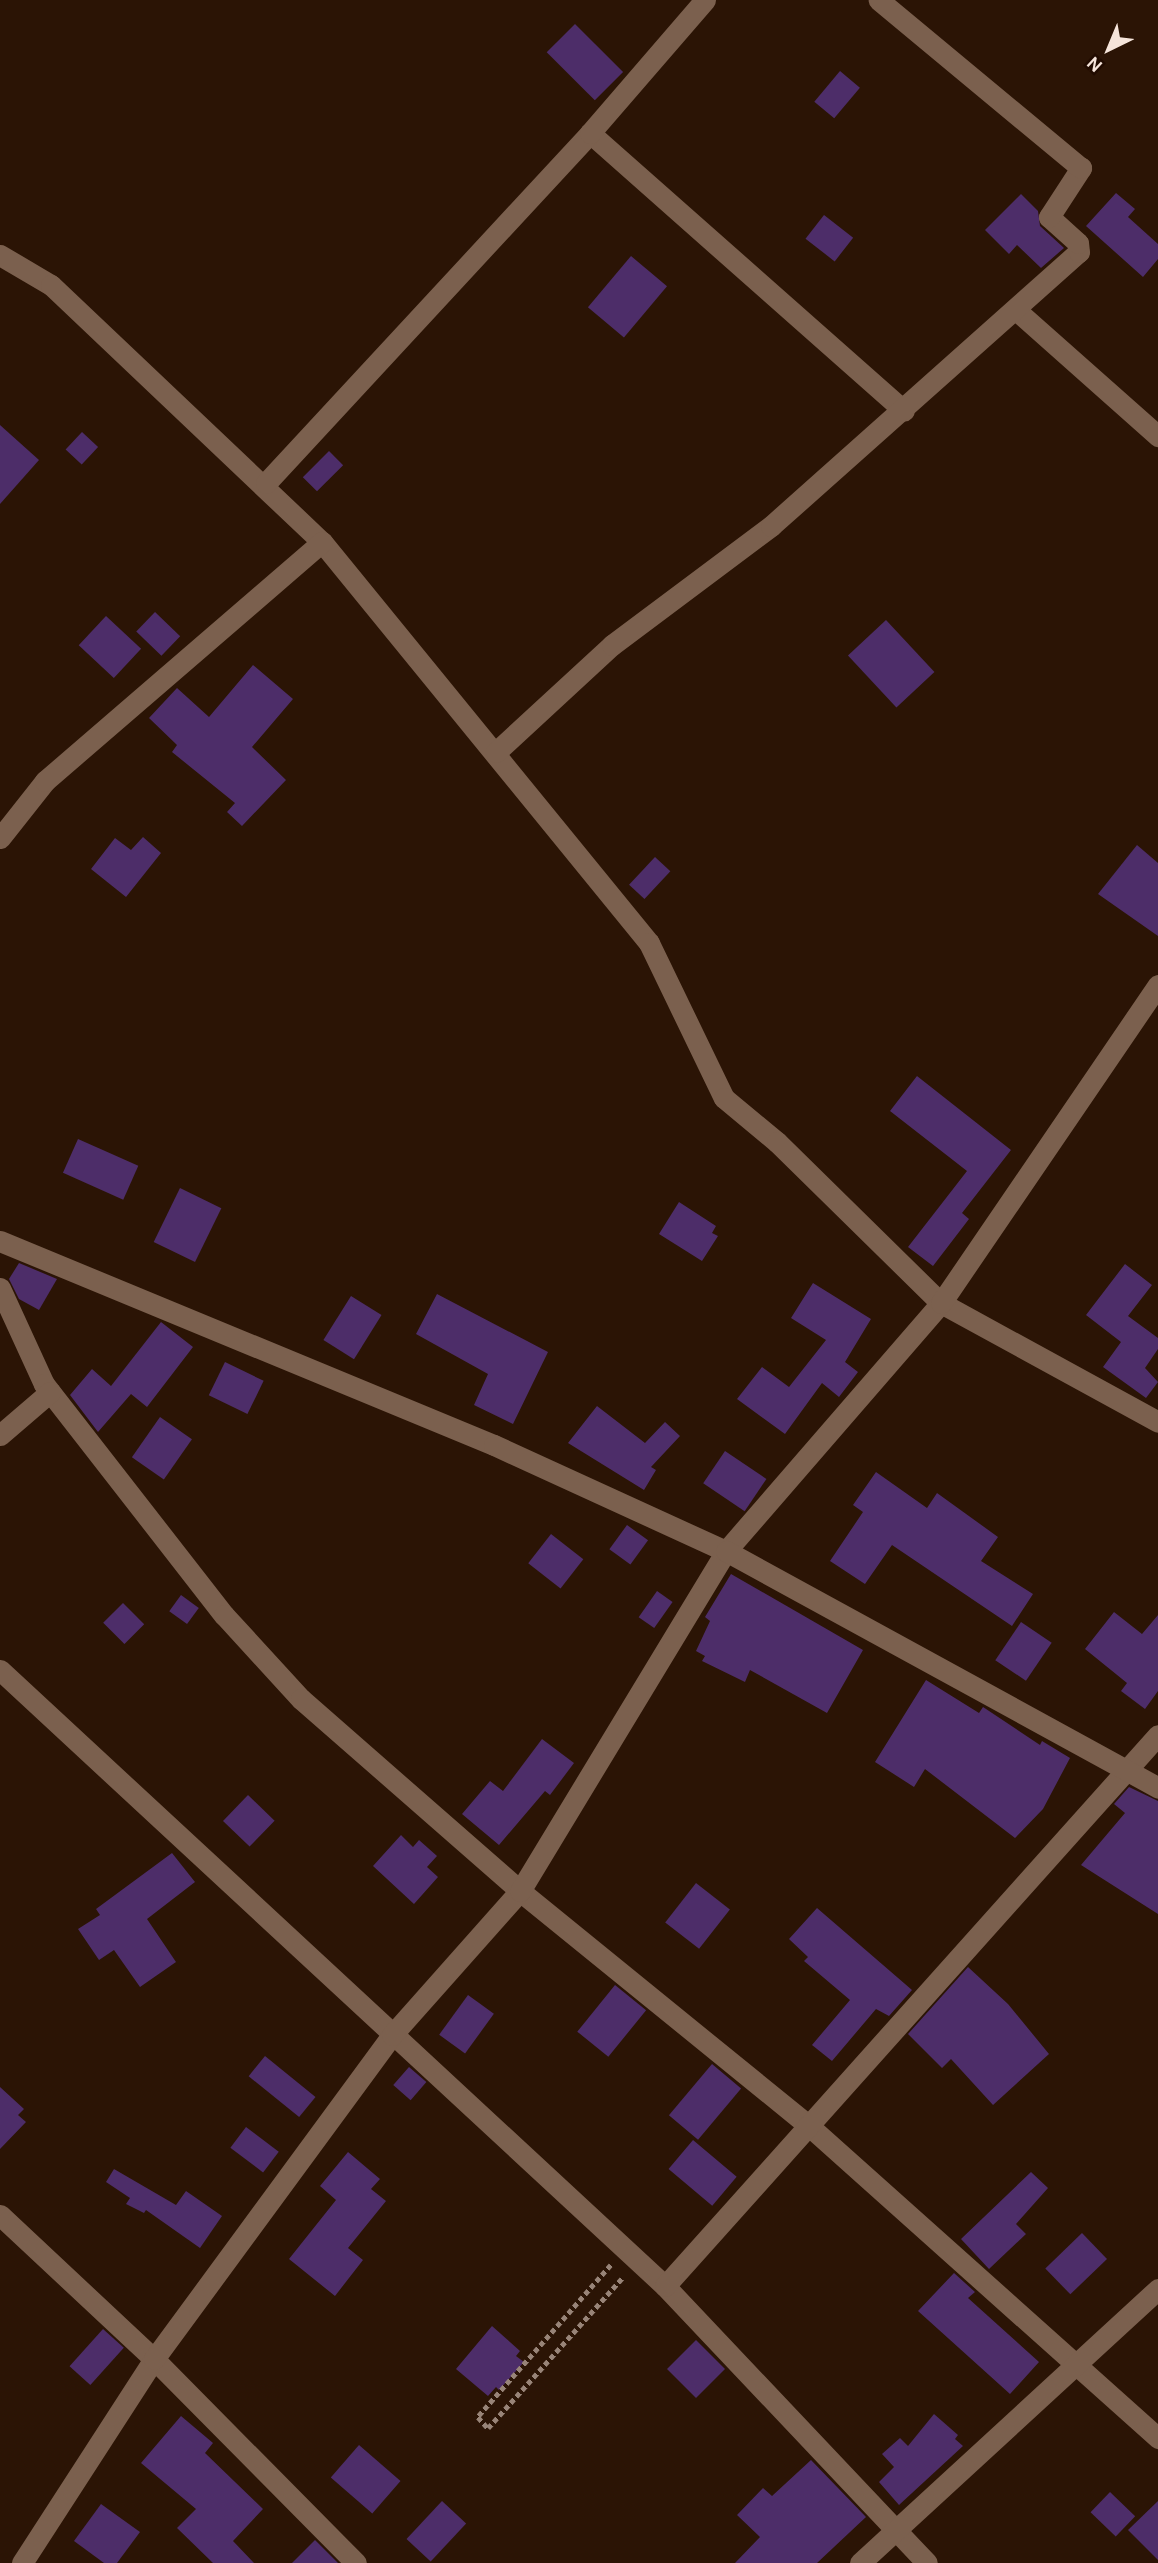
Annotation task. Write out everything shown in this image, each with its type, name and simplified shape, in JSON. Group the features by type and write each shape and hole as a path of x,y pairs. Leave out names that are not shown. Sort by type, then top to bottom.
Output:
{"street":[{"path":"266,484 590,133 705,0"},
{"path":"496,752 612,645 771,526 904,411 1079,252 1078,243 1049,217 1081,168 878,0"},
{"path":"590,133 904,411"},
{"path":"0,255 51,285 266,484 322,542 496,752 649,943 724,1098 777,1142 940,1303 1158,1422"},
{"path":"1016,310 1158,436"},
{"path":"0,838 45,781 322,542"},
{"path":"22,2563 154,2359 392,2035 520,1891 726,1551 940,1303 1158,985"},
{"path":"0,1241 494,1445 726,1551 1130,1770 1158,1788"},
{"path":"0,1289 50,1392 224,1615 293,1689 520,1891 808,2125 1076,2368 1158,2438"},
{"path":"0,1435 50,1392"},
{"path":"0,1670 665,2286 927,2563"},
{"path":"665,2286 1130,1770 1158,1735"},
{"path":"0,2215 154,2359 356,2563"},
{"path":"860,2563 1076,2368 1158,2289"}],"path":[{"path":"631,2255 488,2428 478,2417 631,2255"}],"building":[{"path":"575,24 623,72 595,100 547,52"},
{"path":"840,71 860,88 834,118 814,102"},
{"path":"1116,193 1135,209 1128,217 1158,244 1158,259 1143,277 1086,226"},
{"path":"1021,194 1038,211 1040,226 1064,248 1041,268 1017,245 1009,254 985,230"},
{"path":"824,215 853,238 835,261 806,239"},
{"path":"631,256 667,286 624,338 588,307"},
{"path":"0,425 39,460 0,504"},
{"path":"82,432 98,447 82,465 66,450"},
{"path":"329,451 343,465 317,491 303,477"},
{"path":"155,612 180,636 161,656 136,631"},
{"path":"106,616 141,649 114,678 79,645"},
{"path":"886,620 934,672 896,707 848,655"},
{"path":"253,665 293,699 252,747 286,780 242,826 227,812 235,803 172,752 177,745 149,718 177,688 209,717"},
{"path":"143,837 161,853 126,897 91,869 115,838 131,850"},
{"path":"1137,845 1158,863 1158,936 1098,894"},
{"path":"655,857 670,871 644,899 629,885"},
{"path":"917,1076 1011,1150 962,1213 969,1219 933,1266 908,1247 967,1171 890,1111"},
{"path":"78,1139 138,1166 123,1200 63,1173"},
{"path":"180,1188 221,1208 195,1262 154,1242"},
{"path":"679,1202 716,1226 712,1233 718,1236 702,1261 659,1234"},
{"path":"19,1263 57,1279 39,1310 19,1299 9,1279"},
{"path":"1125,1264 1152,1285 1128,1316 1158,1338 1158,1349 1145,1368 1158,1382 1146,1398 1103,1367 1121,1342 1086,1315"},
{"path":"813,1283 871,1319 845,1362 858,1372 839,1397 822,1383 785,1434 737,1399 762,1367 789,1387 826,1340 791,1318"},
{"path":"437,1294 548,1352 513,1424 474,1405 488,1374 416,1334"},
{"path":"351,1296 382,1315 354,1359 323,1340"},
{"path":"161,1322 193,1347 147,1407 131,1394 98,1432 70,1395 92,1369 111,1386"},
{"path":"225,1362 264,1381 247,1414 209,1395"},
{"path":"597,1406 645,1443 665,1422 680,1436 651,1467 656,1470 644,1490 568,1443"},
{"path":"160,1417 192,1439 164,1480 132,1457"},
{"path":"725,1451 766,1479 745,1511 703,1483"},
{"path":"876,1472 927,1508 937,1493 998,1537 981,1561 1033,1594 1012,1626 892,1545 865,1584 830,1561 863,1512 853,1505"},
{"path":"627,1525 648,1540 630,1565 609,1549"},
{"path":"551,1534 583,1559 561,1588 528,1563"},
{"path":"731,1574 863,1650 827,1713 750,1670 745,1682 702,1661 705,1656 696,1651 710,1621 705,1617"},
{"path":"657,1591 673,1602 654,1628 639,1617"},
{"path":"181,1595 199,1608 187,1624 169,1611"},
{"path":"123,1603 144,1624 124,1644 103,1623"},
{"path":"1114,1612 1142,1634 1158,1615 1158,1691 1145,1709 1121,1691 1127,1683 1085,1649"},
{"path":"1021,1622 1052,1643 1026,1681 995,1660"},
{"path":"926,1680 979,1713 983,1707 1040,1745 1042,1741 1070,1758 1043,1809 1015,1838 925,1769 914,1787 875,1762"},
{"path":"542,1739 574,1763 550,1795 545,1791 499,1845 462,1814 490,1781 503,1791"},
{"path":"1129,1787 1158,1801 1158,1914 1081,1865 1125,1813 1114,1804"},
{"path":"248,1795 275,1821 250,1847 223,1821"},
{"path":"401,1835 413,1847 419,1840 437,1856 427,1867 438,1877 414,1904 373,1866"},
{"path":"172,1853 195,1882 147,1919 176,1962 140,1987 114,1950 99,1960 78,1929 100,1915 96,1909"},
{"path":"696,1883 730,1909 699,1949 665,1922"},
{"path":"817,1908 912,1990 889,2016 876,2009 832,2061 812,2045 850,2000 804,1961 808,1957 789,1939"},
{"path":"968,1967 1008,2004 1049,2054 993,2105 951,2059 942,2068 908,2034"},
{"path":"615,1985 646,2010 608,2057 577,2032"},
{"path":"468,1995 494,2014 465,2053 439,2035"},
{"path":"265,2056 316,2097 299,2117 249,2076"},
{"path":"712,2064 741,2088 698,2140 669,2115"},
{"path":"409,2067 426,2082 411,2100 393,2085"},
{"path":"0,2087 24,2109 18,2115 26,2122 0,2149"},
{"path":"246,2127 279,2152 263,2172 230,2148"},
{"path":"693,2140 737,2177 712,2206 669,2169"},
{"path":"348,2152 380,2179 371,2189 386,2201 348,2248 363,2260 335,2296 289,2259 336,2200 320,2186"},
{"path":"114,2169 176,2205 186,2191 222,2216 200,2248 146,2210 144,2213 126,2204 130,2198 106,2182"},
{"path":"1031,2172 1048,2188 1016,2224 1026,2234 989,2269 961,2239"},
{"path":"1082,2233 1107,2259 1070,2294 1045,2268"},
{"path":"954,2273 975,2292 968,2298 1039,2362 1010,2394 918,2311"},
{"path":"492,2326 520,2351 516,2356 524,2362 499,2390 496,2387 488,2396 456,2369"},
{"path":"103,2329 124,2348 90,2385 70,2366"},
{"path":"696,2340 725,2369 696,2398 667,2369"},
{"path":"934,2414 958,2435 955,2439 963,2446 899,2505 879,2482 894,2467 882,2454 900,2438 908,2446"},
{"path":"181,2416 213,2443 205,2453 263,2509 233,2541 254,2563 213,2563 177,2528 196,2509 141,2463"},
{"path":"359,2445 401,2481 372,2514 331,2477"},
{"path":"811,2460 866,2517 817,2563 735,2563 760,2537 737,2515 763,2488 772,2496"},
{"path":"1110,2492 1135,2516 1116,2536 1091,2512"},
{"path":"442,2501 466,2524 431,2562 407,2539"},
{"path":"1158,2501 1158,2560 1128,2530"},
{"path":"101,2504 140,2532 117,2563 104,2563 74,2541"},
{"path":"315,2540 338,2563 292,2563"}]}
